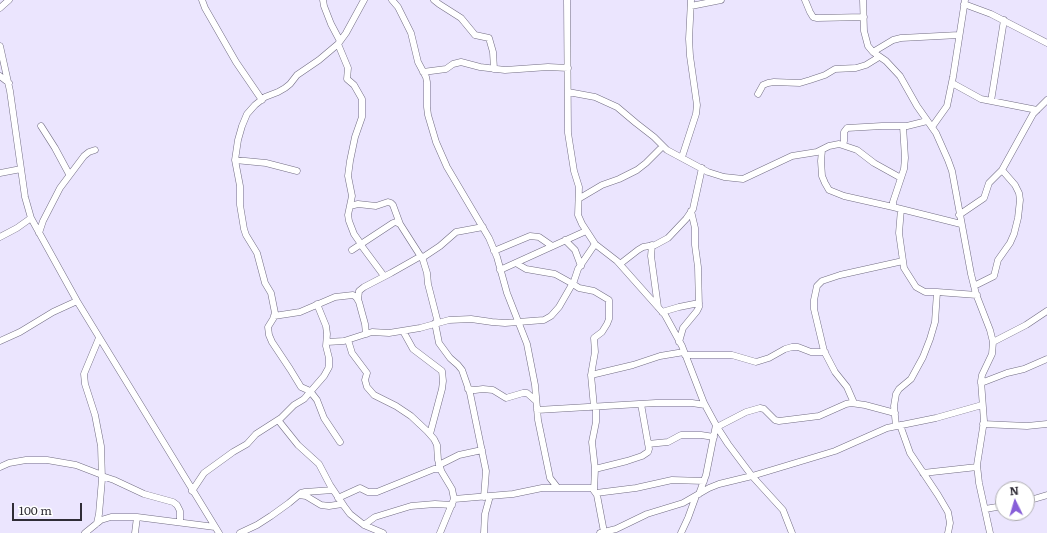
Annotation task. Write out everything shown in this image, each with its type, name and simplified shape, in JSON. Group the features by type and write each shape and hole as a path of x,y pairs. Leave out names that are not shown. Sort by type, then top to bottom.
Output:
{"street":[{"path":"0,8 9,0"},
{"path":"202,0 205,8 236,62 262,100"},
{"path":"323,0 348,68 348,78 360,94 362,106 362,118 355,137 348,168 352,196 348,214 349,221 354,234 384,276"},
{"path":"340,442 324,418 317,400 310,392 301,387 272,342 269,334 268,327 274,316 271,293 265,283 257,253 246,235 244,228 240,205 240,186 235,160 238,140 242,126 248,114 262,100 285,88 297,75 319,60 339,42 346,33 364,0"},
{"path":"392,0 398,7 412,33 418,62 427,82 428,115 436,142 447,167 483,227 494,251 507,293 519,322 529,352 537,410 550,478 557,487"},
{"path":"434,0 461,18 476,35 489,38 493,52 494,68"},
{"path":"567,0 568,133 574,170 579,187 580,198 578,215 594,244 610,254 660,310 680,342 704,405 728,444 752,476 783,510 792,533"},
{"path":"682,157 696,114 697,105 690,56 689,33 691,3 721,0"},
{"path":"805,0 813,17 864,16"},
{"path":"863,0 866,40 873,52 893,67 900,76 917,106 932,127 948,160 952,171 959,215 974,286 993,342 992,354 982,375 983,424 978,450 977,467 984,509 990,533"},
{"path":"932,127 947,106 952,83 964,2 1004,20 1047,43"},
{"path":"991,101 1004,20"},
{"path":"873,52 893,40 901,38 958,35"},
{"path":"0,46 9,83 25,198 31,218 38,233 99,338 219,533"},
{"path":"758,94 763,85 768,83 805,82 818,78 835,69 856,68 866,65 879,57"},
{"path":"423,72 446,69 453,64 461,62 480,67 505,70 548,66 568,68"},
{"path":"0,76 9,83"},
{"path":"952,83 973,96 1037,110"},
{"path":"568,92 595,97 617,107 663,146 702,168 724,177 743,179 792,156 812,154 834,144 843,145 857,150 874,163 901,178"},
{"path":"959,215 984,198 989,183 1002,170 1033,114 1047,100"},
{"path":"843,145 844,132 847,128 904,126 927,121"},
{"path":"41,126 69,174"},
{"path":"893,207 905,158 904,126"},
{"path":"580,198 602,184 637,170 663,146"},
{"path":"38,233 52,201 69,174 84,156 95,150"},
{"path":"822,150 822,176 829,190 844,196 961,224"},
{"path":"235,160 266,163 297,171"},
{"path":"620,264 638,250 660,243 668,238 686,219 695,201 702,168"},
{"path":"0,173 21,169"},
{"path":"974,286 994,276 998,260 1014,234 1018,218 1020,200 1019,193 1015,185 1002,170"},
{"path":"350,206 358,204 376,206 388,202 391,203 400,224 421,257 427,273 439,343 450,358 462,370 468,389 482,450 486,470 487,496 484,514 484,533"},
{"path":"901,209 899,233 902,261 904,268 916,287 924,292 977,295"},
{"path":"680,342 683,328 697,311 699,304 695,228 691,211"},
{"path":"0,237 17,228 31,218"},
{"path":"352,250 393,223 396,222 400,224"},
{"path":"358,300 359,291 364,287 440,246 456,232 483,227"},
{"path":"500,270 586,231"},
{"path":"494,251 530,236 539,237 552,246"},
{"path":"566,240 575,250 581,266"},
{"path":"326,342 348,340 366,334 380,332 389,333 403,331 458,319 492,322 544,320 551,316 559,307 594,244"},
{"path":"652,246 651,256 660,310"},
{"path":"854,403 847,387 835,372 825,352 814,309 817,286 822,281 840,275 902,261"},
{"path":"516,263 526,269 555,274 563,277 579,288 594,291 609,300 609,319 602,332 594,338 595,352 590,375 596,422 592,442 595,469 595,491 602,532 621,526 648,514 683,503 718,484 752,476 835,451 878,432 898,426 936,418 982,405"},
{"path":"937,292 935,322 923,357 911,379 898,389 894,400 898,426 910,453 948,512 950,524 948,533"},
{"path":"274,316 300,312 335,297 349,294 353,295 358,300 364,317 366,334"},
{"path":"0,341 20,332 53,312 77,301"},
{"path":"192,491 204,473 232,452 247,444 256,434 278,420 294,405 304,399 324,376 329,367 329,358 326,350 326,326 318,304"},
{"path":"660,310 699,304"},
{"path":"993,342 1047,312"},
{"path":"403,331 413,349 442,371 442,389 430,434"},
{"path":"96,523 100,508 102,476 101,446 95,415 85,384 84,374 99,338"},
{"path":"348,340 352,353 367,374 365,380 367,387 374,394 411,416 430,434 438,445 440,468 452,489 453,502 440,533"},
{"path":"590,375 633,365 660,356 685,354 732,355 756,362 769,358 785,349 792,347 798,347 811,352 825,352"},
{"path":"981,383 1007,373 1024,369 1047,359"},
{"path":"468,389 493,390 506,398 527,393 536,401"},
{"path":"537,410 640,404 676,403 704,405"},
{"path":"680,533 704,481 717,426 746,412 760,408 764,409 775,420 779,421 819,416 846,404 854,403 895,414"},
{"path":"595,469 611,466 646,454 649,449 640,404"},
{"path":"278,420 298,445 319,464 333,490 350,514 364,525 383,533"},
{"path":"983,424 1028,426 1047,424"},
{"path":"648,444 668,442 681,435 701,435 714,437"},
{"path":"338,498 360,488 368,492 378,492 434,469 440,468 459,455 482,450"},
{"path":"0,467 9,463 26,460 47,460 76,465 144,494 173,502 177,505 180,511 180,522"},
{"path":"923,473 977,467"},
{"path":"364,525 369,520 411,506 513,494 542,488 588,487 595,491 636,488 672,480 704,481"},
{"path":"240,533 257,525 305,492 333,490"},
{"path":"299,495 306,496 321,505 329,506 342,504"},
{"path":"1035,499 1047,495"},
{"path":"984,509 995,507"},
{"path":"85,533 96,523 111,517 138,517 215,527"},
{"path":"136,533 138,517"}]}
